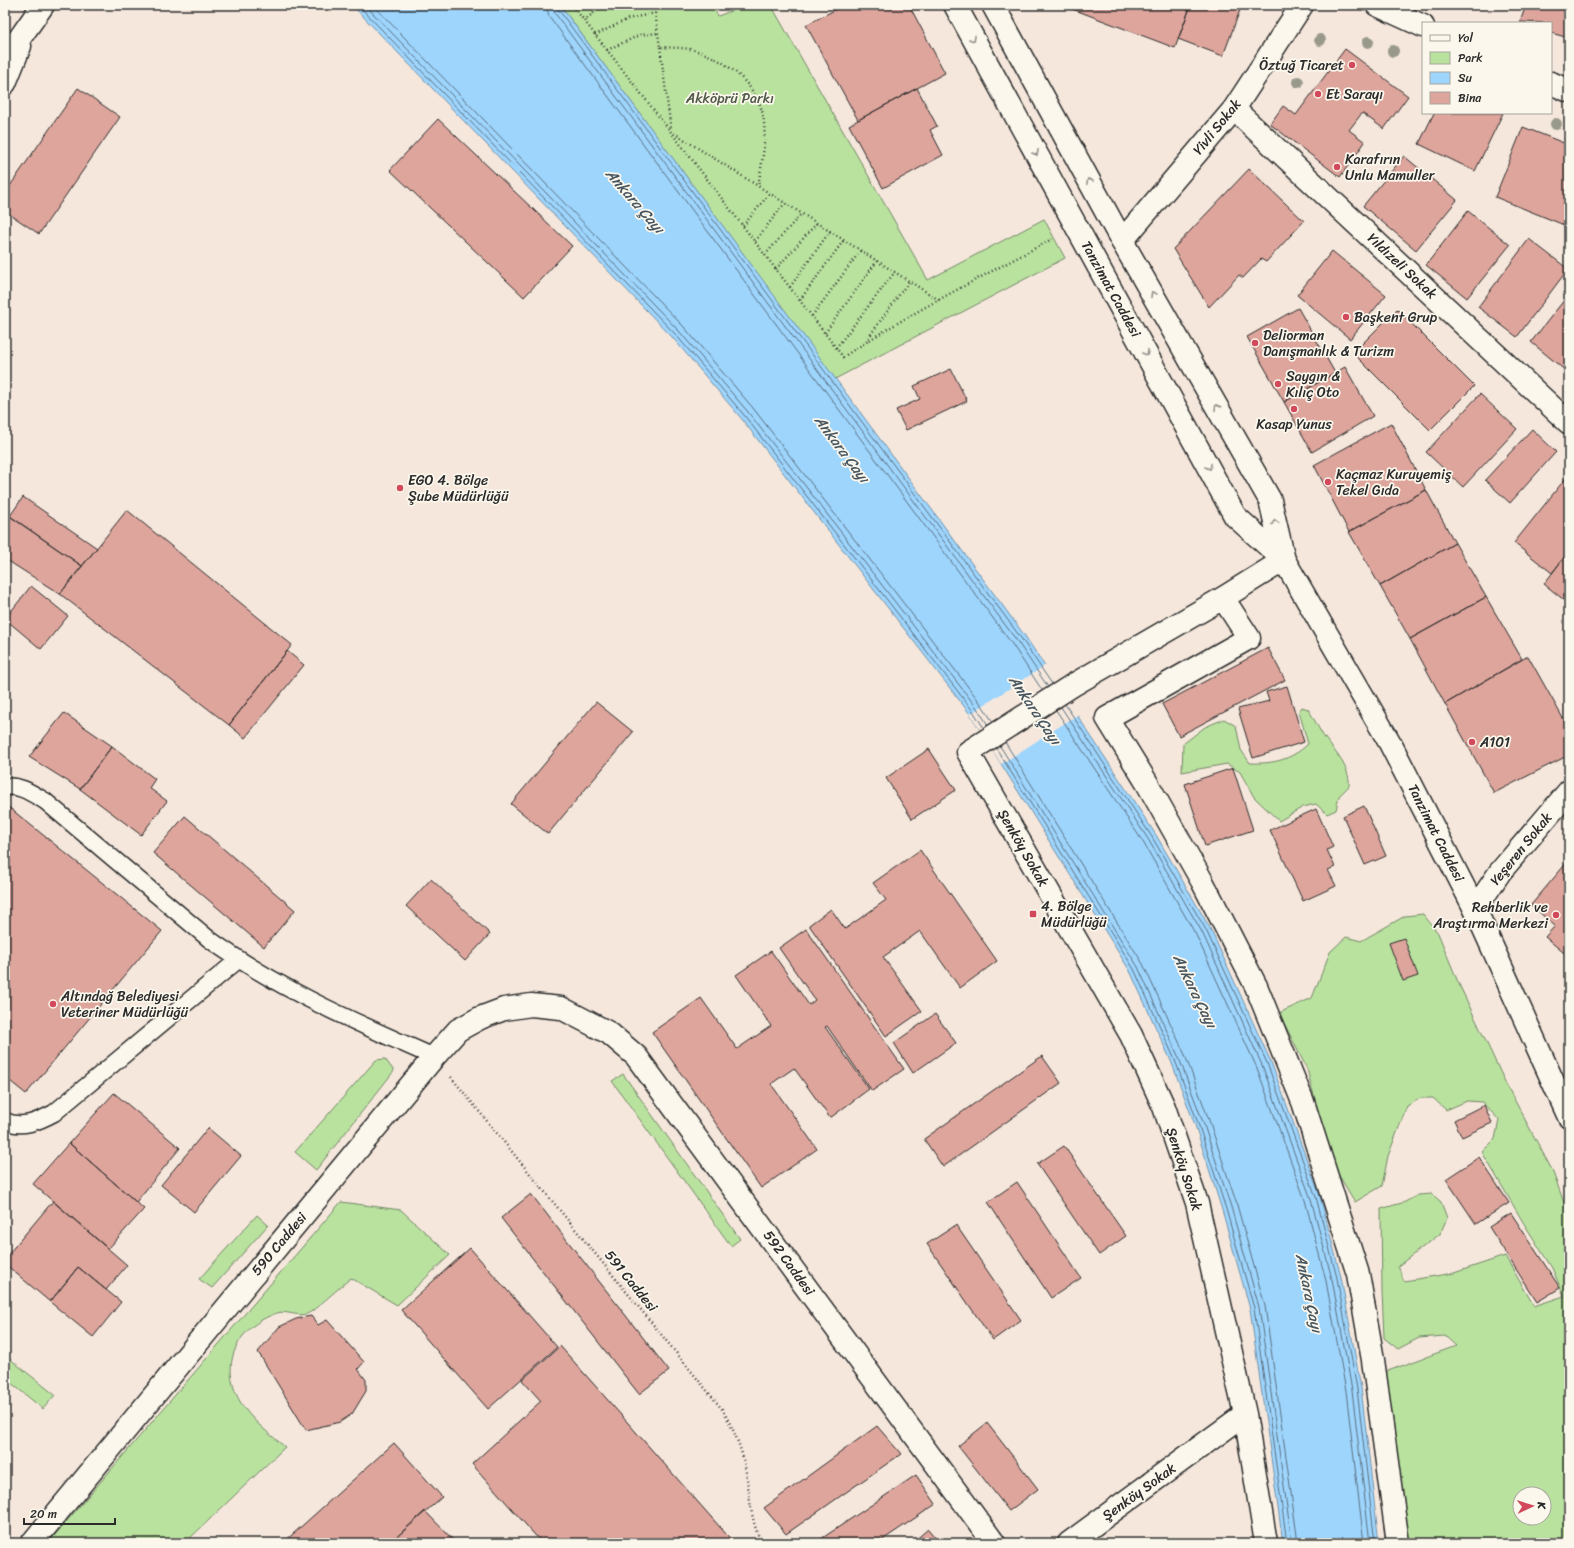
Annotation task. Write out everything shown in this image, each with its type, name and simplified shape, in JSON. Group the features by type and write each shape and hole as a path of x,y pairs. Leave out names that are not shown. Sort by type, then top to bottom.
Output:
{"main road":[{"path":"5,59 43,5"},
{"name":"Tanzimat Caddesi","path":"955,5 1236,516 1284,560"},
{"name":"Tanzimat Caddesi","path":"993,5 1122,241 1270,500 1284,560 1390,744 1475,909 1569,1117"},
{"name":"Yivli Sokak","path":"1122,241 1234,108 1302,5"},
{"path":"1377,5 1422,26"},
{"path":"5,52 29,25"},
{"path":"5,83 29,25"},
{"path":"1552,83 1569,91"},
{"name":"Yıldızeli Sokak","path":"1234,108 1569,423"},
{"path":"1284,560 1223,598 1248,638 1107,718 1147,783 1209,895 1256,986 1303,1102 1358,1274 1373,1360 1398,1543"},
{"name":"Şenköy Sokak","path":"1069,1543 1245,1414 1197,1203 1164,1107 1131,1035 968,752 1073,685 1223,598"},
{"name":"Yeşeren Sokak","path":"1475,909 1500,872 1569,791"},
{"name":"590 Caddesi","path":"32,1543 434,1057 458,1030 480,1018 498,1011 531,1005 561,1008"},
{"name":"592 Caddesi","path":"561,1008 609,1033 636,1056 994,1543"},
{"path":"1245,1414 1266,1543"}],"lane":[{"path":"5,787 10,786 26,790 45,801 209,939 238,960 343,1017 434,1057"},
{"path":"5,1121 20,1124 37,1123 54,1114 238,960"}],"path":[{"path":"572,5 843,357 865,342 939,300 1076,226"},
{"path":"584,21 598,9 609,5"},
{"path":"654,5 671,132"},
{"path":"595,35 628,19 655,13"},
{"path":"607,50 640,36 658,33"},
{"path":"660,47 697,51 723,62 736,73 747,86 763,115 764,151 758,186"},
{"path":"671,132 939,300"},
{"path":"743,226 770,193"},
{"path":"755,241 784,203"},
{"path":"765,255 802,213"},
{"path":"776,269 817,223"},
{"path":"790,287 830,231"},
{"path":"800,300 844,240"},
{"path":"812,316 860,250"},
{"path":"825,333 877,261"},
{"path":"836,348 895,272"},
{"path":"865,342 910,281"},
{"name":"591 Caddesi","path":"434,1057 722,1409 737,1435 746,1470 753,1519 762,1543"}],"green space":[{"name":"Akköprü Parkı","path":"560,5 713,5 718,16 746,5 771,5 928,280 1044,219 1065,258 835,379"},
{"path":"1302,707 1308,709 1322,734 1340,758 1347,772 1349,786 1339,796 1336,810 1327,814 1316,804 1303,807 1279,821 1254,797 1240,772 1227,764 1182,772 1183,744 1205,727 1224,719 1236,726 1241,750 1250,763 1274,762 1295,754 1308,744 1299,711"},
{"path":"1423,914 1438,933 1458,982 1506,1084 1552,1170 1569,1216 1569,1267 1565,1268 1569,1277 1569,1543 1387,1543 1366,1379 1456,1346 1445,1336 1419,1338 1398,1349 1384,1338 1381,1209 1405,1202 1418,1195 1432,1194 1441,1202 1447,1218 1440,1234 1398,1266 1404,1281 1454,1273 1505,1256 1534,1306 1564,1296 1552,1268 1482,1152 1495,1139 1499,1120 1482,1102 1467,1101 1446,1110 1433,1098 1421,1098 1407,1106 1388,1156 1382,1186 1355,1202 1332,1164 1307,1069 1279,1013 1312,998 1330,952 1346,937 1361,941 1405,916"},
{"path":"385,1059 394,1071 316,1170 295,1152 376,1060"},
{"path":"623,1074 740,1239 731,1246 612,1081"},
{"path":"341,1202 401,1210 450,1255 397,1305 351,1278 307,1314 300,1315 280,1312 262,1320 250,1329 240,1340 234,1352 231,1366 232,1380 237,1395 245,1409 254,1420 285,1447 185,1543 48,1543"},
{"path":"257,1215 268,1225 212,1288 199,1279"},
{"path":"5,1355 55,1395 43,1409 5,1378"}],"water":[{"name":"Ankara Çayı","path":"352,5 560,5 1025,636 1156,835 1210,928 1271,1062 1320,1196 1341,1277 1361,1388 1379,1543 1283,1543 1250,1309 1222,1210 1195,1125 1171,1061 1130,971 970,714 741,418 672,337"}],"pier":[{"path":"1046,665 1079,714 1001,764 970,714"}],"building":[{"path":"844,5 909,5 945,73 858,120 806,25"},
{"path":"1062,5 1191,5 1175,48"},
{"path":"1191,5 1227,5 1240,10 1223,56 1178,39"},
{"path":"1526,5 1569,5 1569,38 1552,33 1552,22 1520,22"},
{"path":"1345,49 1408,96 1384,129 1362,113 1349,130 1365,142 1340,177 1270,124 1283,106 1296,115"},
{"path":"78,88 120,117 39,234 5,211 5,193"},
{"path":"917,88 937,126 930,130 943,155 883,188 849,125"},
{"path":"1434,114 1503,114 1475,171 1419,144"},
{"path":"438,119 572,246 524,297 390,170"},
{"path":"1523,127 1569,145 1569,227 1495,197"},
{"path":"1404,156 1457,200 1416,250 1363,206"},
{"path":"1249,169 1304,221 1266,262 1261,259 1243,278 1239,275 1209,307 1173,249"},
{"path":"1468,211 1510,245 1467,298 1426,265"},
{"path":"1529,239 1568,269 1517,337 1478,307"},
{"name":"Başkent Grup","path":"1332,251 1386,295 1350,339 1297,295"},
{"path":"1569,294 1569,370 1567,372 1531,342"},
{"path":"1298,308 1335,373 1284,402 1247,337"},
{"path":"1397,309 1474,386 1430,430 1353,353"},
{"path":"1345,367 1373,416 1312,452 1284,402"},
{"path":"951,369 967,401 906,430 896,410 920,399 914,386"},
{"path":"1480,394 1517,429 1463,487 1426,452"},
{"path":"1391,423 1426,490 1349,532 1314,465"},
{"path":"1532,429 1556,452 1510,503 1485,480"},
{"path":"1569,474 1569,551 1552,573 1514,543"},
{"path":"1426,490 1455,543 1380,586 1349,532"},
{"path":"23,497 97,548 82,566 10,516"},
{"path":"127,510 292,645 229,725 60,594"},
{"path":"5,513 82,566 60,594 5,559"},
{"path":"1455,543 1486,597 1410,639 1380,586"},
{"path":"1569,551 1569,604 1544,584"},
{"path":"31,586 68,616 41,649 5,619"},
{"path":"1486,597 1522,659 1445,704 1410,639"},
{"path":"1268,648 1285,680 1179,736 1162,704"},
{"path":"287,651 304,665 245,738 229,725"},
{"path":"1528,656 1569,729 1569,755 1494,793 1445,704"},
{"path":"1287,686 1304,742 1253,758 1238,709 1269,701 1266,692"},
{"path":"596,702 633,732 548,834 511,804"},
{"path":"64,713 112,746 80,789 29,757"},
{"path":"112,746 155,779 149,788 167,801 141,835 80,789"},
{"path":"929,749 956,790 912,819 886,778"},
{"path":"1233,768 1253,830 1205,846 1185,784"},
{"name":"Altındağ Belediyesi Veteriner Müdürlüğü","path":"6,805 162,931 26,1094 5,1077"},
{"path":"1364,806 1386,856 1365,865 1343,816"},
{"path":"1316,809 1333,847 1327,850 1335,867 1328,870 1336,886 1303,901 1270,830"},
{"path":"185,816 295,910 264,947 153,853"},
{"path":"920,850 997,961 960,988 920,931 883,957 922,1011 886,1036 809,925 831,909 845,929 886,900 873,883"},
{"name":"Rehberlik ve Araştırma Merkezi","path":"1569,860 1569,957 1545,937 1555,926 1531,905"},
{"path":"431,879 490,934 465,961 406,906"},
{"path":"806,929 904,1069 872,1091 827,1026 825,1027 869,1089 830,1118 794,1068 771,1084 817,1149 761,1188 652,1032 701,998 737,1049 771,1026 736,975 771,951 809,1005 815,1000 779,948"},
{"path":"1404,938 1418,976 1403,981 1389,943"},
{"path":"935,1014 956,1043 913,1073 894,1043"},
{"path":"1042,1056 1061,1083 943,1167 924,1139"},
{"path":"114,1093 180,1148 136,1202 69,1143"},
{"path":"1484,1105 1492,1123 1462,1137 1454,1120"},
{"path":"208,1128 241,1156 194,1212 161,1185"},
{"path":"69,1143 144,1209 108,1249 33,1184"},
{"path":"1064,1146 1126,1236 1099,1255 1037,1164"},
{"path":"1479,1157 1509,1203 1476,1224 1446,1179"},
{"path":"1017,1182 1081,1278 1051,1298 988,1202"},
{"path":"531,1194 669,1371 639,1394 501,1218"},
{"path":"53,1201 127,1265 106,1290 78,1267 50,1302 5,1264 5,1258"},
{"path":"1511,1213 1560,1288 1537,1302 1489,1227"},
{"path":"956,1225 1021,1320 993,1340 927,1244"},
{"path":"470,1248 557,1347 488,1409 401,1310"},
{"path":"78,1267 121,1302 93,1337 50,1302"},
{"path":"311,1316 318,1325 327,1320 364,1362 358,1369 366,1380 366,1391 352,1414 340,1422 306,1430 258,1352 279,1327 296,1319"},
{"path":"560,1346 734,1543 542,1543 472,1464 541,1401 522,1380"},
{"path":"987,1423 1038,1489 1009,1511 958,1446"},
{"path":"877,1426 901,1454 786,1534 764,1508"},
{"path":"394,1443 442,1497 390,1543 283,1543"},
{"path":"916,1475 936,1504 878,1543 815,1543"},
{"path":"425,1511 456,1543 390,1543"},
{"path":"928,1529 940,1543 912,1543"}],"place":[{"name":"Öztuğ Ticaret","path":"1352,65"},
{"name":"Et Sarayı","path":"1318,94"},
{"name":"Karafırın Unlu Mamuller","path":"1337,167"},
{"name":"Başkent Grup","path":"1346,317"},
{"name":"Deliorman Danışmanlık & Turizm","path":"1255,343"},
{"name":"Saygın & Kılıç Oto","path":"1278,384"},
{"name":"Kasap Yunus","path":"1294,409"},
{"name":"Kaçmaz Kuruyemiş Tekel Gıda","path":"1328,482"},
{"name":"EGO 4. Bölge Şube Müdürlüğü","path":"400,488"},
{"name":"A101","path":"1472,742"},
{"name":"4. Bölge Müdürlüğü","path":"1033,914"},
{"name":"Rehberlik ve Araştırma Merkezi","path":"1556,915"},
{"name":"Altındağ Belediyesi Veteriner Müdürlüğü","path":"53,1004"}]}
